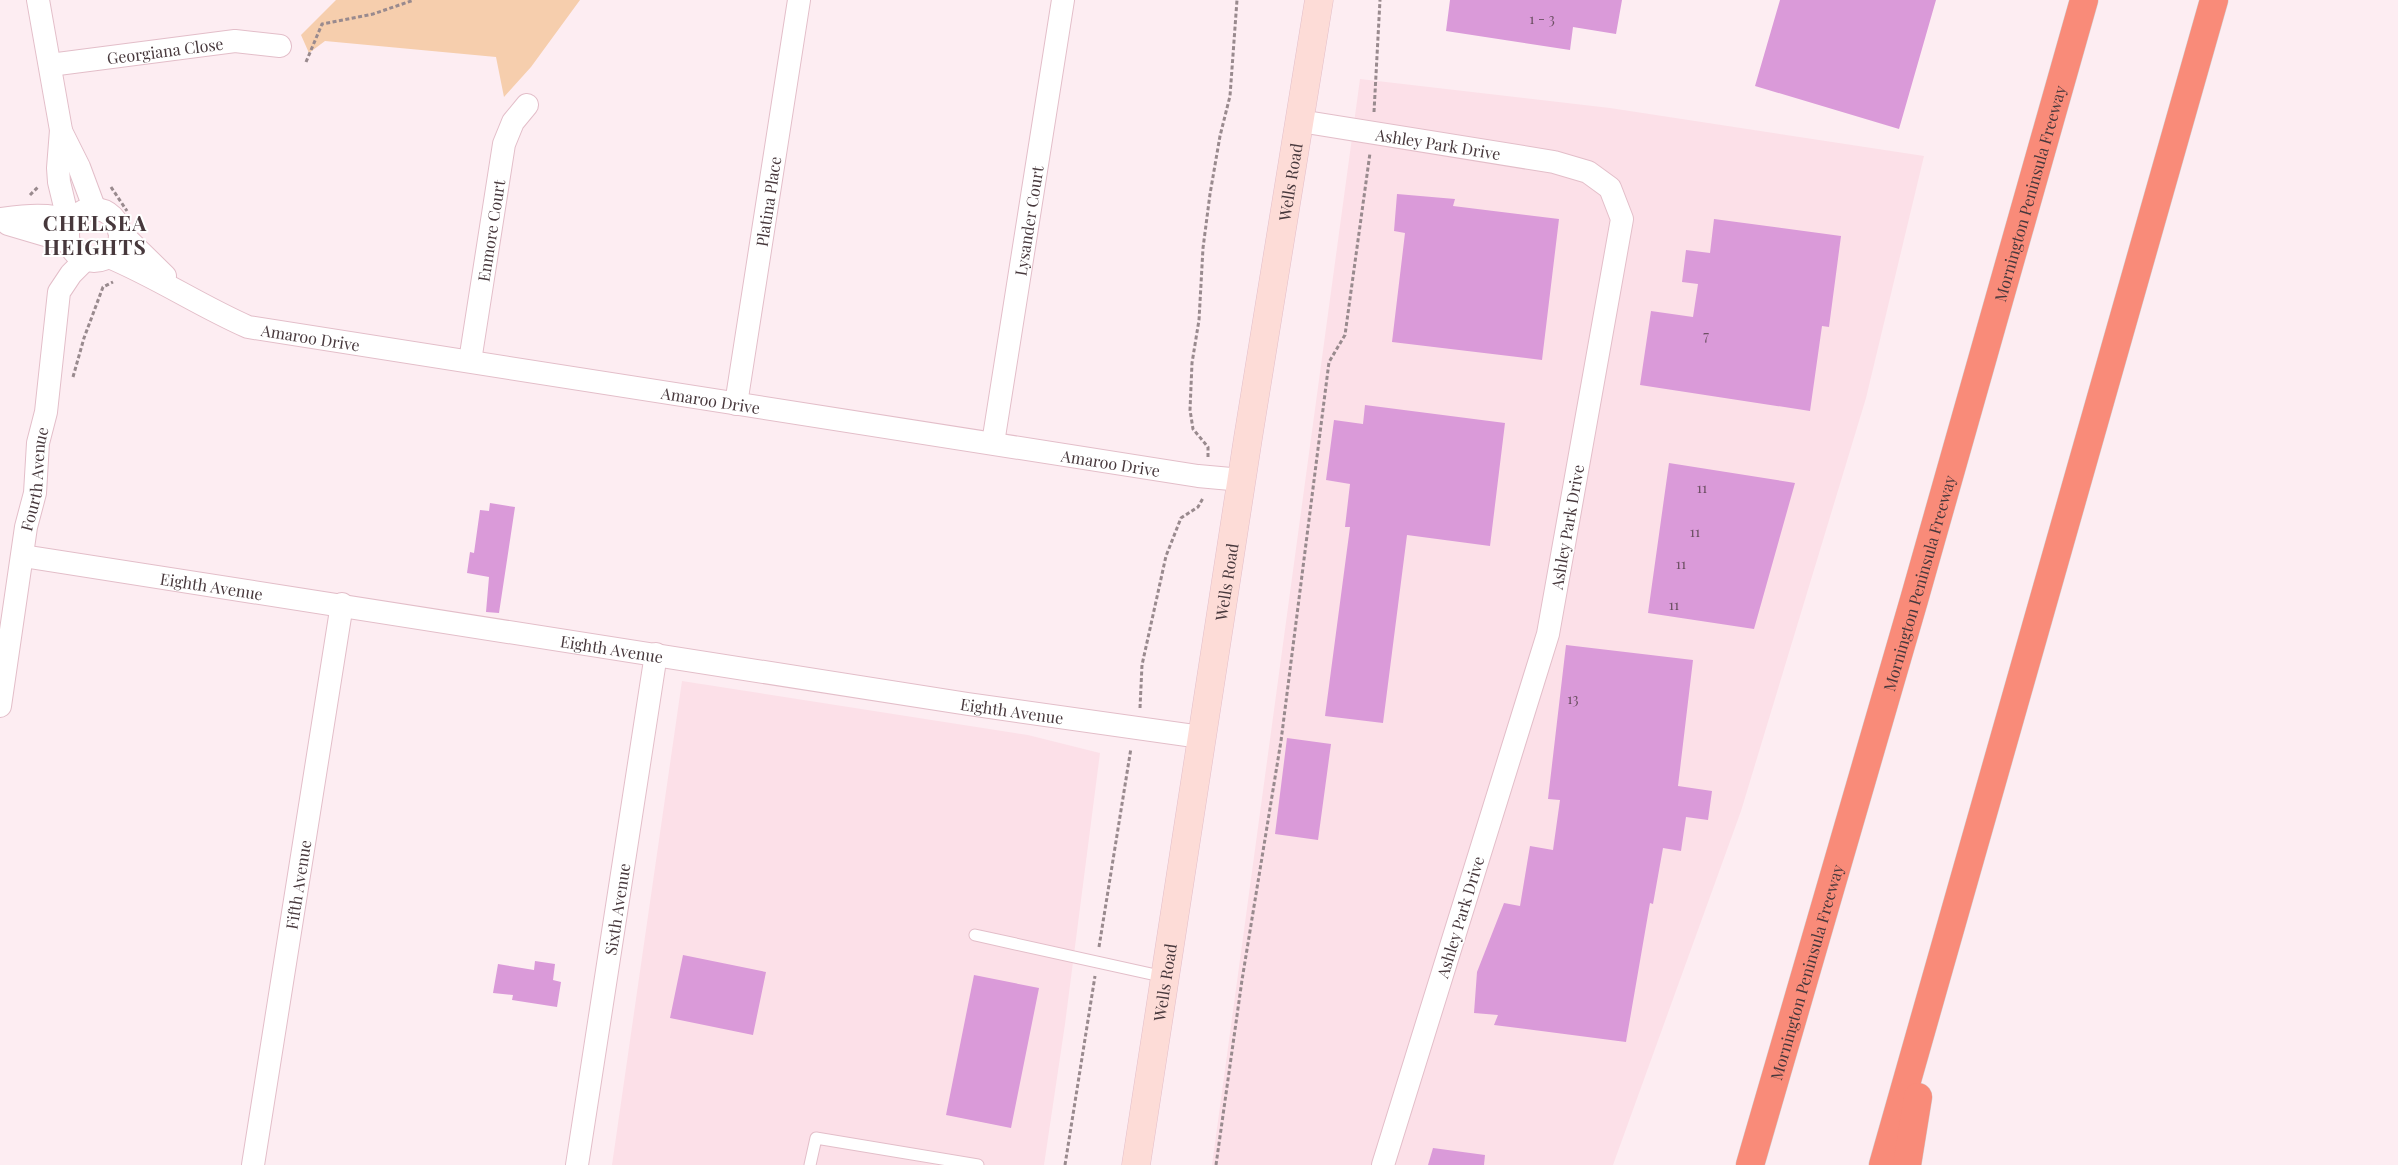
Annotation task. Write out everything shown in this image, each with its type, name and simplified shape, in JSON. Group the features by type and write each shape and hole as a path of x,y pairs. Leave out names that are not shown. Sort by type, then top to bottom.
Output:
{"highway":[{"name":"Mornington Peninsula Freeway","path":"1750,1165 1914,600 2084,0"},
{"path":"1883,1165 2214,0"},
{"path":"1730,1165 1807,966"},
{"path":"1907,1165 1937,972"}],"main road":[{"name":"Wells Road","path":"1136,1165 1201,737 1319,0"}],"street":[{"path":"0,220 29,207 53,193 53,184 58,168 61,130 38,0"},
{"name":"Platina Place","path":"736,404 799,0"},
{"name":"Lysander Court","path":"993,443 1063,0"},
{"name":"Georgiana Close","path":"50,65 235,41 280,46"},
{"name":"Enmore Court","path":"470,361 504,144 513,122 527,105"},
{"name":"Ashley Park Drive","path":"1300,121 1554,162 1588,172 1610,188 1622,219 1548,634 1383,1165"},
{"path":"61,130 79,167 95,210"},
{"path":"53,184 65,207 71,228 72,250 85,260 101,260 109,257 118,246 126,225 117,224 108,214 87,210 71,228"},
{"path":"29,207 57,216 71,228"},
{"path":"0,220 71,228"},
{"name":"Amaroo Drive","path":"126,225 185,296"},
{"name":"Amaroo Drive","path":"109,257 129,265 185,296 248,326 1207,477 1242,480"},
{"name":"Fourth Avenue","path":"0,706 2,677 23,556 26,527 37,478 38,443 46,412 59,292 71,274 85,260"},
{"name":"Eighth Avenue","path":"23,556 342,604 1134,729 1201,737"},
{"name":"Fifth Avenue","path":"253,1165 342,604"},
{"name":"Sixth Avenue","path":"577,1165 656,654"}],"lane":[{"path":"975,935 1165,977"},
{"path":"810,1165 816,1138 978,1165"}],"path":[{"path":"306,62 322,24 373,14 414,0"},
{"path":"1064,1165 1134,729 1140,708 1142,665 1166,556 1182,518 1198,507 1202,500 1207,477 1208,447 1193,429 1190,410 1192,363 1199,320 1210,194 1220,136 1230,96 1237,0"},
{"path":"1216,1165 1242,980 1280,741 1329,362 1345,335 1372,132 1378,64 1380,0"},
{"path":"108,182 126,225"},
{"path":"29,207 38,186 53,184"}],"shaded area":[{"path":"336,0 580,0 531,67 504,97 496,57 325,41 309,53 301,35"},
{"path":"1360,79 1610,108 1924,156 1866,398 1741,811 1613,1165 1212,1165"},
{"path":"682,681 1028,735 1100,753 1065,1024 1044,1165 612,1165"}],"building":[{"path":"1450,0 1622,0 1616,34 1573,27 1570,50 1446,31"},
{"path":"1780,0 1936,0 1899,129 1755,86"},
{"path":"1397,194 1455,199 1453,206 1559,219 1542,360 1392,342 1405,233 1394,231"},
{"path":"1714,219 1841,236 1829,327 1822,326 1810,411 1640,385 1651,311 1693,317 1698,284 1682,282 1686,250 1710,253"},
{"path":"1365,405 1505,423 1490,546 1407,535 1383,723 1325,716 1350,527 1345,527 1350,484 1326,480 1334,420 1363,424"},
{"path":"1669,463 1795,483 1754,629 1648,613"},
{"path":"490,503 515,507 499,613 486,612 489,577 467,573 470,552 474,553 480,510 489,511"},
{"path":"1566,645 1693,660 1678,786 1712,791 1708,820 1686,817 1681,851 1663,848 1653,904 1650,903 1626,1042 1494,1025 1498,1015 1474,1013 1477,972 1504,903 1520,906 1530,846 1553,850 1560,800 1548,799"},
{"path":"1287,738 1331,744 1318,840 1275,834"},
{"path":"683,955 766,972 753,1035 670,1018"},
{"path":"535,961 555,964 553,980 561,982 557,1007 512,1000 513,995 493,993 498,964 534,970"},
{"path":"974,975 1039,988 1011,1128 946,1115"},
{"path":"1433,1148 1485,1155 1484,1165 1428,1165"}],"district":[{"name":"CHELSEA HEIGHTS","path":"95,234"}]}
